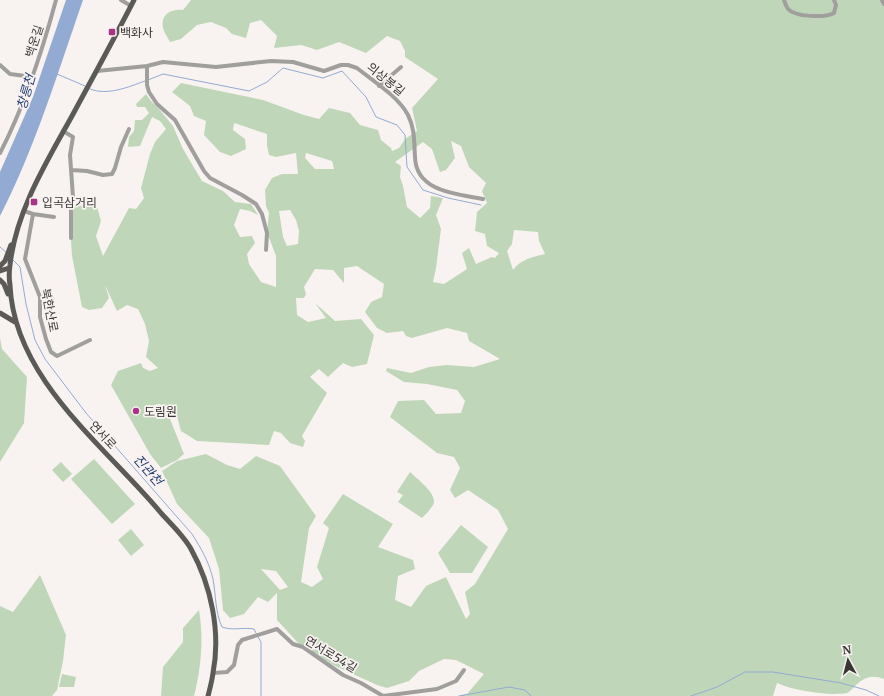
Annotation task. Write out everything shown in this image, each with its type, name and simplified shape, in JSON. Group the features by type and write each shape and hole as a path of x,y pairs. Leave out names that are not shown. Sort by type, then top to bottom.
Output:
{"main road":[{"path":"0,266 5,261 24,211 42,171 134,0"},
{"name":"연서로","path":"13,241 9,268 10,301 16,322 34,363 51,390 87,433 152,502 190,547 204,576 210,599 215,634 213,673 208,696"},
{"path":"0,271 9,268"},
{"path":"0,280 4,284 10,301"},
{"path":"0,313 16,322"}],"street":[{"name":"백운길","path":"0,153 12,131 33,77 56,0"},
{"path":"121,0 131,6"},
{"path":"784,0 790,11 811,16 831,15 834,13 836,5 834,0"},
{"path":"882,0 884,4"},
{"name":"의상봉길","path":"97,71 147,66 163,62 216,67 271,61 294,62 324,71 341,65 348,65 357,68 402,105 414,130 415,165 418,172 428,182 445,192 483,199"},
{"path":"0,65 10,74 33,77"},
{"path":"147,66 147,85 149,92 157,104 175,120 204,171 210,178 256,204 262,214 267,233 266,250"},
{"path":"379,86 401,66"},
{"path":"71,170 87,171 103,175 112,174 121,146 129,129"},
{"path":"63,131 73,137 70,155 73,197 71,209 72,238"},
{"path":"24,211 54,217"},
{"name":"북한산로","path":"33,214 24,259 40,297 40,317 51,352 57,356 90,340"},
{"name":"연서로54길","path":"213,673 227,672 234,665 238,645 242,640 277,629 293,644 303,647 344,675 383,696 437,689 456,681 464,670"}],"green space":[{"path":"191,0 884,0 884,679 875,677 868,678 861,681 847,693 840,694 802,690 777,683 773,696 457,696 467,694 484,674 456,660 444,659 419,671 409,681 387,688 377,685 335,666 299,644 277,620 277,593 268,602 258,597 244,614 230,618 223,610 219,569 209,538 177,504 162,471 177,461 206,454 227,465 240,469 256,456 280,466 316,516 309,528 301,582 312,587 323,579 317,567 329,528 323,523 343,494 393,524 378,547 413,560 415,569 398,576 395,600 411,607 426,586 446,577 466,619 470,614 465,592 475,584 508,529 498,510 468,490 455,498 450,490 460,468 454,457 437,453 390,417 398,401 424,400 436,414 461,413 465,401 457,390 427,384 404,382 386,371 387,368 411,373 429,367 447,365 474,367 500,359 469,341 467,333 447,328 412,338 406,336 403,331 387,333 377,328 365,312 371,302 382,297 384,284 357,266 344,268 344,283 333,270 315,269 304,287 306,294 304,298 296,298 297,315 308,322 326,318 315,303 335,321 361,319 374,335 367,364 352,367 343,363 328,377 319,369 310,377 327,393 302,436 305,441 303,447 290,443 281,433 274,431 269,445 197,441 181,431 177,416 160,404 154,405 155,409 168,414 184,454 177,460 161,468 150,454 111,385 118,371 141,363 143,368 150,371 158,368 146,357 149,341 145,324 138,309 127,305 117,311 105,285 109,298 102,308 89,310 82,307 72,256 69,210 74,207 96,203 101,221 96,236 103,256 129,208 136,209 144,198 141,188 150,154 155,142 166,129 160,121 152,117 140,146 128,147 129,137 134,131 135,120 142,120 149,113 145,107 137,107 136,104 146,94 159,109 173,126 183,149 202,181 223,191 235,202 251,204 258,215 250,211 240,209 234,225 240,237 252,236 255,243 247,254 249,264 261,282 276,287 276,256 267,232 269,213 266,206 265,190 272,178 282,174 298,174 296,153 276,157 269,155 267,134 234,123 233,130 245,139 246,149 231,156 220,152 204,135 206,121 194,116 190,106 172,92 181,83 263,100 319,119 329,108 350,113 360,125 378,130 381,140 391,148 392,151 399,148 405,139 417,131 412,108 438,79 405,57 405,51 400,41 387,36 366,53 339,42 317,50 301,45 274,48 277,36 261,20 250,23 246,38 232,34 226,28 211,22 197,25 181,39 170,42 163,28 163,19 171,11 183,10","holes":["451,141 461,146 469,167 486,183 482,191 487,203 477,212 475,231 485,234 487,246 499,253 495,258 492,257 476,264 469,248 462,253 467,269 444,284 433,282 441,229 436,215 443,198 431,196 430,208 420,218 407,207 400,177 401,166 395,162 423,142 432,149 440,172 446,170 455,158","306,153 332,161 334,169 315,169 305,158","290,210 296,220 299,231 298,244 287,246 283,237 279,211","514,230 538,232 539,241 545,254 523,261 513,270 507,251 512,244","261,569 276,571 288,587 280,590"]},
{"path":"0,338 2,349 27,377 24,423 0,462"},
{"path":"94,459 135,504 112,524 71,479"},
{"path":"61,462 72,474 63,482 52,470"},
{"path":"410,472 426,487 433,497 433,505 422,518 398,502 403,495 397,492"},
{"path":"461,525 488,547 472,573 450,573 438,553"},
{"path":"131,529 144,545 131,556 118,540"},
{"path":"40,575 66,635 63,661 57,690 52,696 0,696 0,606 13,612"},
{"path":"199,610 201,621 201,653 194,696 161,696 163,667 183,642 183,628"},
{"path":"62,674 76,677 74,687 59,687"}],"water":[{"path":"66,0 83,0 35,137 13,190 0,216 0,172 33,97"}],"waterway":[{"path":"148,80 163,74 249,91 267,82 283,68 323,78 342,71 366,97 376,117 397,125 405,135 407,167 423,190 448,198 481,205"},
{"path":"57,74 85,86"},
{"path":"90,89 104,92 118,90 145,81"},
{"name":"진관천","path":"0,247 6,252"},
{"name":"진관천","path":"12,259 20,267 26,304 35,340 45,359 86,413 192,534 204,555 213,579 217,609 222,627 230,629 254,629 257,635"},
{"name":"진관천","path":"258,637 261,642 261,696"},
{"path":"691,696 717,687 745,672 773,672 841,683 866,690 879,696"},
{"path":"459,696 509,687 525,690 531,696"}],"place":[{"name":"백화사","path":"112,32"},
{"name":"입곡삼거리","path":"34,202"},
{"name":"도림원","path":"136,411"}],"water label":[{"name":"창릉천","path":"26,92"}]}
